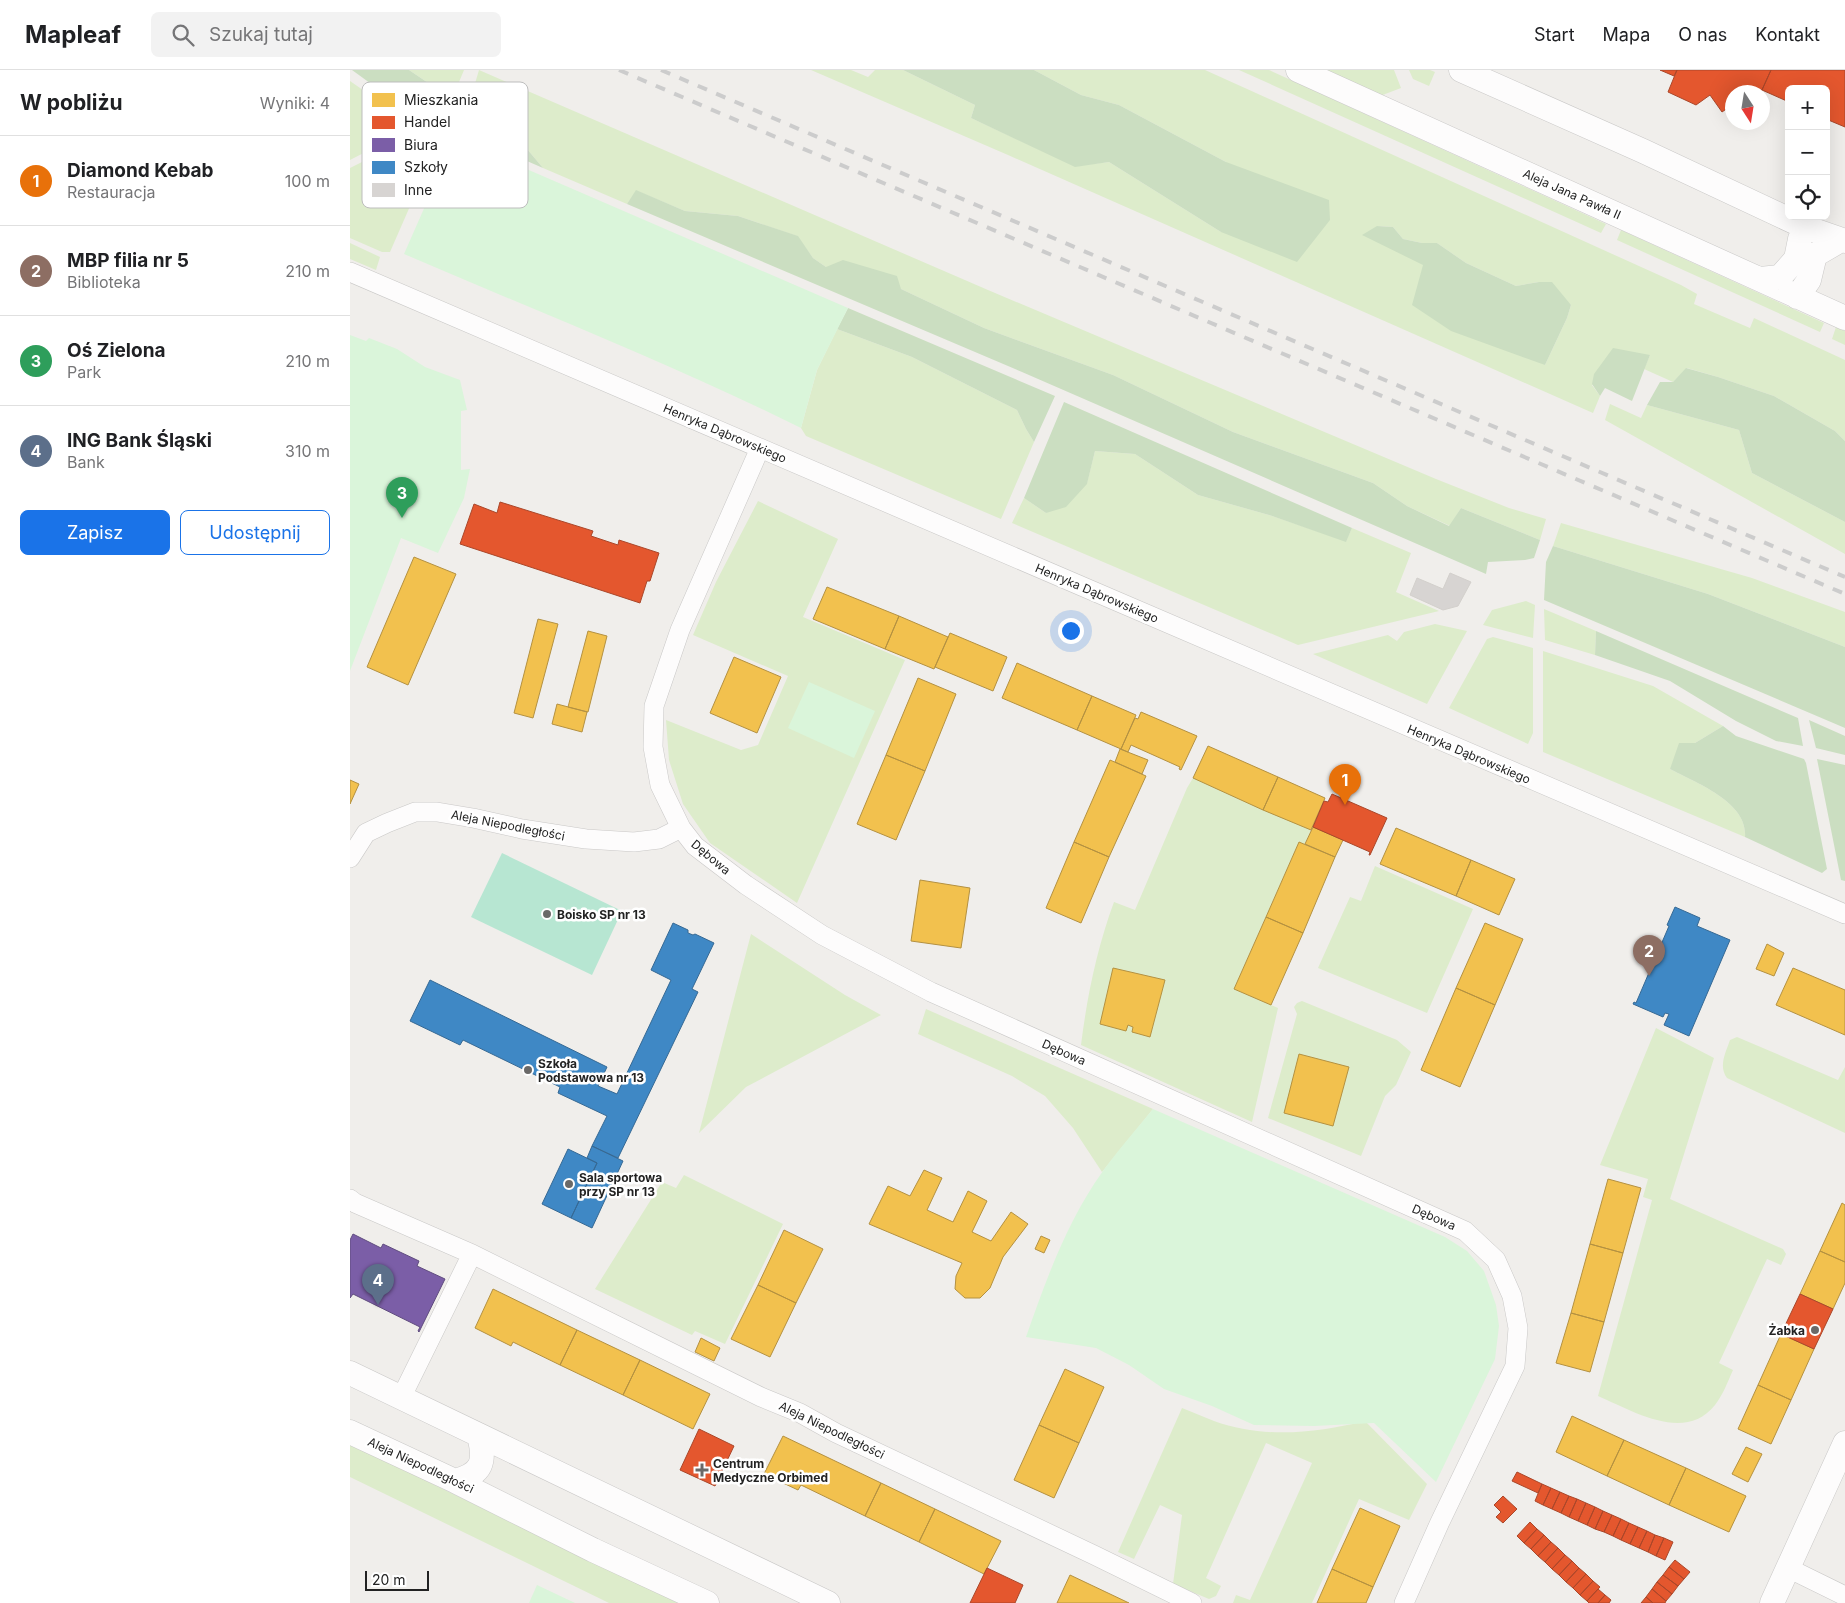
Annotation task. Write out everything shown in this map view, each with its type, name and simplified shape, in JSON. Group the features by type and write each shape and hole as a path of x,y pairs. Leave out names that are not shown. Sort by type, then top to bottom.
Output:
{"street":[{"name":"Aleja Jana Pawła II","path":"1298,70 1760,279 1803,288 1845,318"},
{"path":"1461,70 1643,151 1802,233 1843,241"},
{"path":"1760,279 1780,277 1796,258 1802,233"},
{"path":"1803,288 1815,255 1843,241"},
{"name":"Henryka Dąbrowskiego","path":"350,272 1845,914"},
{"name":"Dębowa","path":"760,448 680,630 654,706 653,747 660,785 681,828 695,846 738,880 822,935 931,992 1465,1231 1496,1260 1512,1296 1518,1328 1515,1366 1440,1522 1404,1603"},
{"name":"Aleja Niepodległości","path":"350,858 366,833 387,822 415,812 437,812 522,829 586,839 642,841 659,839 681,828"},
{"name":"Aleja Niepodległości","path":"352,1204 472,1254 761,1397 800,1413 836,1433 1192,1603"},
{"path":"401,1398 472,1254"},
{"path":"350,1373 828,1603"},
{"name":"Aleja Niepodległości","path":"350,1432 707,1603"},
{"path":"455,1481 473,1474 481,1463 483,1452 479,1436"},
{"path":"1772,1603 1845,1443"},
{"path":"1788,1568 1845,1596"}],"green space":[{"path":"352,70 409,70 427,82 368,82"},
{"path":"409,70 464,70 459,82 427,82"},
{"path":"479,70 507,82 475,82"},
{"path":"811,70 851,70 868,77 875,70 903,70 975,105 971,118 1075,166 1109,162 1221,232 1226,162 1119,105 1081,95 1034,70 1205,70 1681,285 1697,294 1694,304 1750,328 1754,318 1845,360 1845,441 1835,431 1774,396 1687,368 1673,382 1644,369 1650,355 1592,385 1600,396 1593,413","holes":["1377,226 1393,227 1403,239 1422,243 1437,243 1466,263 1516,286 1539,282 1571,305 1545,365"]},
{"path":"903,70 1034,70 1081,95 1119,105 1226,162 1329,200 1330,220 1297,262 1221,232 1109,162 1075,167 971,118 975,105"},
{"path":"1239,70 1269,70 1606,224 1601,233"},
{"path":"1323,70 1394,70 1401,88 1380,96"},
{"path":"1409,70 1430,70 1435,72 1429,86 1413,79"},
{"path":"350,81 362,89 362,154 350,160"},
{"path":"528,91 988,290 1436,479 1509,508 1546,519 1540,540 1461,508 1450,526 1407,506 1373,483 1233,432 1113,375 984,328 901,289 826,267 813,258 797,236 738,216 685,211 637,191 627,204 543,168 528,150"},
{"path":"528,150 543,168 528,161"},
{"path":"362,162 362,208 409,208 390,252 382,252 350,238 350,168"},
{"path":"528,170 848,308 817,370 801,428 654,360 404,254 424,208 528,208"},
{"path":"636,190 685,211 738,216 798,236 813,258 826,267 843,260 897,276 901,289 984,328 1113,375 1233,432 1373,483 1407,506 1449,526 1461,508 1540,540 1534,558 1488,562 1486,574 1022,372 627,204"},
{"path":"1377,226 1393,227 1403,239 1422,243 1437,243 1466,263 1516,286 1552,282 1571,305 1545,365 1451,331 1412,305 1423,265 1362,235"},
{"path":"1621,230 1824,323 1820,332 1617,240"},
{"path":"350,243 380,257 376,270 350,259"},
{"path":"848,308 1055,396 1034,442 1017,410 912,357 837,329"},
{"path":"1836,327 1845,331 1845,345 1832,339"},
{"path":"837,329 912,357 1017,410 1034,442 1001,519 806,436 801,428 817,370"},
{"path":"350,335 366,341 369,338 397,349 425,367 460,380 467,410 461,411 461,470 470,469 464,498 438,553 401,538 350,671"},
{"path":"1613,348 1650,355 1632,401 1605,388 1600,396 1592,384 1594,374"},
{"path":"1686,368 1774,396 1835,431 1845,441 1845,522 1752,473 1739,430 1647,405 1660,382 1673,382"},
{"path":"1064,402 1352,528 1346,542 1269,515 1198,495 1135,454 1095,451 1087,484 1066,507 1046,513 1024,498"},
{"path":"1610,404 1641,418 1647,405 1739,430 1752,473 1845,522 1845,554 1605,420"},
{"path":"1095,451 1135,454 1198,495 1269,515 1346,541 1352,528 1411,553 1396,592 1439,611 1298,645 1012,523 1024,498 1046,513 1087,483"},
{"path":"758,501 838,539 803,617 905,660 797,903 710,843 683,804 669,760 666,720 741,750 758,745 788,676 693,635 716,582"},
{"path":"1561,523 1752,578 1845,612 1845,647 1708,594 1553,546"},
{"path":"1553,546 1708,594 1845,647 1845,728 1544,600 1546,562"},
{"path":"1526,601 1535,605 1533,638 1483,625 1492,610"},
{"path":"1544,609 1596,631 1595,655 1545,640"},
{"path":"1435,624 1467,631 1427,704 1313,654 1388,635 1397,641 1404,632"},
{"path":"1596,631 1798,718 1803,746 1776,741 1736,721 1670,681 1595,655"},
{"path":"1493,637 1533,648 1533,733 1528,744 1449,708 1487,639"},
{"path":"1543,651 1653,686 1723,726 1695,743 1670,769 1706,787 1729,804 1738,814 1744,825 1745,837 1543,752"},
{"path":"809,682 875,711 854,758 788,728"},
{"path":"1809,720 1845,736 1845,755 1816,748"},
{"path":"1723,726 1736,736 1804,759 1827,869 1822,873 1745,837 1744,825 1738,814 1729,804 1706,787 1670,769 1679,743 1695,743"},
{"path":"1817,759 1845,765 1845,881 1841,880"},
{"path":"1193,778 1311,830 1305,844 1299,842 1234,989 1278,1008 1252,1122 1081,1045 1093,973 1114,902 1135,910"},
{"name":"Boisko SP nr 13","path":"502,853 622,911 592,975 471,917"},
{"path":"1375,866 1473,909 1427,1013 1318,968 1350,897 1361,901"},
{"path":"751,934 845,995 881,1015 746,1087 699,1133"},
{"path":"1302,1001 1397,1040 1411,1052 1396,1085 1385,1096 1361,1156 1268,1118 1297,1014 1294,1007"},
{"path":"926,1009 1153,1109 1102,1172 1073,1128 1045,1096 1012,1076 918,1034"},
{"path":"1656,1028 1714,1058 1670,1199 1783,1249 1786,1254 1781,1265 1767,1259 1719,1363 1733,1370 1718,1401 1703,1416 1689,1422 1674,1423 1642,1415 1598,1396 1652,1200 1643,1197 1648,1179 1600,1165"},
{"path":"1737,1037 1838,1080 1845,1067 1845,1133 1727,1078 1723,1069 1724,1059 1730,1040"},
{"path":"1153,1109 1445,1237 1467,1251 1484,1271 1496,1305 1499,1326 1495,1359 1436,1482 1374,1423 1314,1426 1254,1425 1212,1406 1164,1389 1129,1365 1096,1348 1026,1337 1058,1251 1090,1190 1109,1163"},
{"path":"684,1175 783,1224 725,1344 695,1331 692,1335 595,1289 662,1182 676,1188"},
{"path":"1182,1408 1233,1427 1270,1432 1328,1429 1365,1421 1427,1484 1409,1520 1359,1499 1312,1603 1233,1603 1236,1595 1250,1600 1312,1463 1266,1443 1206,1578 1221,1586 1216,1596 1209,1599 1173,1584 1182,1515 1160,1505 1134,1559 1118,1552"},
{"path":"350,1444 678,1603 609,1603 350,1477"},
{"path":"537,1585 575,1603 529,1603"}],"building: Mieszkania":[{"path":"414,557 456,574 408,685 367,667"},
{"path":"827,587 899,616 885,649 813,619"},
{"path":"899,616 948,637 934,669 885,649"},
{"path":"538,619 558,624 533,718 514,713"},
{"path":"588,631 607,636 588,712 568,707"},
{"path":"950,633 1007,657 993,691 935,667"},
{"path":"734,657 781,677 757,733 710,713"},
{"path":"1017,663 1092,696 1077,730 1002,698"},
{"path":"918,678 956,694 925,771 886,755"},
{"path":"1092,696 1136,715 1121,749 1077,730"},
{"path":"557,704 587,712 582,732 552,724"},
{"path":"1141,712 1197,736 1181,770 1179,769 1180,767 1131,745 1128,752 1121,749 1135,718 1138,719"},
{"path":"1208,746 1278,777 1263,810 1193,778"},
{"path":"1120,749 1148,760 1142,774 1115,762"},
{"path":"886,755 925,771 896,840 857,824"},
{"path":"1110,760 1146,776 1109,857 1074,842"},
{"path":"1278,777 1325,798 1311,830 1263,810"},
{"path":"350,780 359,784 350,804"},
{"path":"1313,827 1343,840 1335,857 1305,844"},
{"path":"1396,828 1471,860 1456,896 1380,864"},
{"path":"1074,842 1109,857 1081,923 1046,908"},
{"path":"1299,842 1335,857 1303,933 1266,917"},
{"path":"1471,860 1515,879 1499,915 1456,896"},
{"path":"920,880 970,888 961,948 911,941"},
{"path":"1266,917 1303,933 1271,1005 1234,989"},
{"path":"1485,923 1523,939 1495,1005 1456,988"},
{"path":"1767,944 1784,953 1774,976 1756,969"},
{"path":"1113,968 1165,980 1150,1037 1132,1032 1133,1027 1128,1025 1126,1031 1100,1024"},
{"path":"1793,968 1845,990 1845,1035 1776,1005"},
{"path":"1456,988 1495,1005 1460,1087 1421,1070"},
{"path":"1299,1054 1349,1067 1333,1126 1284,1113"},
{"path":"924,1170 942,1178 927,1210 953,1222 968,1191 987,1201 972,1232 991,1241 1011,1212 1028,1224 1003,1257 990,1288 980,1298 965,1298 955,1289 956,1276 962,1263 869,1224 888,1186 910,1196"},
{"path":"1608,1179 1641,1188 1623,1253 1590,1244"},
{"path":"1842,1203 1845,1205 1845,1262 1820,1251"},
{"path":"784,1230 823,1249 796,1303 758,1285"},
{"path":"1041,1236 1050,1240 1044,1253 1035,1249"},
{"path":"1590,1244 1623,1253 1604,1322 1571,1313"},
{"path":"1820,1251 1845,1262 1845,1283 1833,1309 1800,1294"},
{"path":"758,1285 796,1303 770,1357 731,1339"},
{"path":"493,1289 577,1330 560,1365 513,1342 511,1346 475,1328"},
{"path":"1571,1313 1604,1322 1590,1372 1556,1363"},
{"path":"577,1330 640,1360 623,1395 560,1365"},
{"path":"1781,1334 1814,1349 1791,1400 1758,1385"},
{"path":"701,1338 720,1348 714,1361 695,1352"},
{"path":"640,1360 710,1394 693,1429 623,1395"},
{"path":"1065,1369 1104,1387 1079,1443 1039,1425"},
{"path":"1758,1385 1791,1400 1771,1444 1738,1429"},
{"path":"1572,1416 1624,1440 1607,1476 1556,1452"},
{"path":"1039,1425 1079,1443 1054,1498 1014,1480"},
{"path":"783,1436 881,1483 865,1516 801,1485 798,1490 764,1474"},
{"path":"1624,1440 1686,1468 1669,1505 1607,1476"},
{"path":"1746,1447 1762,1454 1748,1482 1732,1474"},
{"path":"1686,1468 1746,1496 1729,1532 1669,1505"},
{"path":"881,1483 935,1509 919,1542 865,1516"},
{"path":"1360,1508 1400,1526 1373,1587 1332,1569"},
{"path":"935,1509 1001,1541 984,1574 919,1542"},
{"path":"1332,1569 1373,1587 1366,1603 1317,1603"},
{"path":"1070,1575 1129,1603 1057,1603"}],"building: Handel":[{"path":"1660,70 1677,70 1674,76"},
{"path":"1677,70 1771,70 1764,85 1725,85 1725,110 1722,112 1710,95 1696,105 1668,92"},
{"path":"1771,70 1845,70 1845,127 1830,121 1830,85 1785,85 1785,100 1770,94 1770,85 1764,85"},
{"path":"500,502 593,531 591,536 618,545 619,540 659,553 650,581 647,581 640,603 460,544 474,504 497,513"},
{"path":"1332,794 1387,818 1370,855 1370,852 1313,827 1324,801 1328,802"},
{"path":"1800,1294 1833,1309 1814,1349 1781,1334"},
{"path":"699,1429 734,1446 715,1486 680,1470"},
{"path":"1517,1472 1542,1484 1538,1493 1512,1481"},
{"path":"1542,1484 1551,1488 1543,1505 1535,1501"},
{"path":"1551,1488 1560,1492 1552,1509 1543,1505"},
{"path":"1560,1492 1569,1496 1561,1513 1552,1509"},
{"path":"1503,1496 1517,1509 1503,1523 1496,1517 1501,1512 1494,1505"},
{"path":"1569,1496 1577,1499 1569,1517 1561,1513"},
{"path":"1577,1499 1586,1503 1578,1521 1569,1517"},
{"path":"1586,1503 1595,1507 1587,1525 1578,1521"},
{"path":"1595,1507 1603,1511 1595,1529 1587,1525"},
{"path":"1603,1511 1612,1515 1604,1532 1595,1529"},
{"path":"1612,1515 1621,1519 1613,1536 1604,1532"},
{"path":"1621,1519 1629,1523 1621,1540 1613,1536"},
{"path":"1530,1522 1537,1529 1524,1543 1517,1536"},
{"path":"1629,1523 1638,1527 1630,1544 1621,1540"},
{"path":"1638,1527 1647,1531 1639,1548 1630,1544"},
{"path":"1537,1529 1544,1535 1531,1549 1524,1543"},
{"path":"1647,1531 1655,1535 1648,1552 1639,1548"},
{"path":"1544,1535 1551,1542 1538,1556 1531,1549"},
{"path":"1655,1535 1664,1538 1656,1556 1648,1552"},
{"path":"1664,1538 1673,1542 1665,1560 1656,1556"},
{"path":"1551,1542 1558,1548 1545,1562 1538,1556"},
{"path":"1558,1548 1565,1555 1552,1569 1545,1562"},
{"path":"1565,1555 1572,1561 1559,1575 1552,1569"},
{"path":"1675,1560 1690,1572 1684,1579 1669,1567"},
{"path":"1572,1561 1579,1568 1566,1582 1559,1575"},
{"path":"1669,1567 1684,1579 1678,1586 1663,1575"},
{"path":"987,1568 1023,1585 1015,1603 970,1603"},
{"path":"1579,1568 1586,1574 1573,1588 1566,1582"},
{"path":"1586,1574 1593,1581 1580,1595 1573,1588"},
{"path":"1663,1575 1678,1586 1672,1594 1657,1582"},
{"path":"1593,1581 1600,1587 1587,1601 1580,1595"},
{"path":"1657,1582 1672,1594 1666,1601 1652,1589"},
{"path":"1598,1589 1605,1595 1598,1603 1589,1603 1587,1601"},
{"path":"1652,1589 1666,1601 1665,1603 1653,1603 1646,1597"},
{"path":"1605,1595 1611,1600 1609,1603 1598,1603"},
{"path":"1646,1597 1653,1603 1641,1603"}],"building: Biura":[{"path":"353,1234 381,1248 383,1244 419,1261 417,1266 445,1279 419,1332 420,1327 353,1294 350,1298 350,1240"}],"building: Szkoły":[{"path":"1675,907 1700,918 1697,926 1730,940 1689,1036 1664,1025 1669,1014 1665,1013 1663,1017 1633,1004 1634,1002 1636,1003 1669,926 1667,925"},
{"path":"673,923 688,930 688,933 695,934 714,943 692,989 698,992 618,1158 592,1146 607,1116 558,1093 560,1087 463,1040 460,1045 410,1021 430,980 607,1067 598,1086 617,1094 671,980 651,970"},
{"path":"592,1146 623,1161 592,1228 571,1218 597,1163 587,1158"},
{"name":"Sala sportowa przy SP nr 13","path":"568,1149 597,1163 571,1218 542,1204"}],"building: Inne":[{"path":"1450,573 1471,582 1458,606 1443,610 1410,595 1417,578 1443,589"}],"railway":[{"path":"619,70 1845,594"},
{"path":"661,70 1845,577"}],"place":[{"name":"Oś Zielona","path":"402,518"},
{"name":"Diamond Kebab","path":"1345,805"},
{"name":"Boisko SP nr 13","path":"547,914"},
{"name":"MBP filia nr 5","path":"1649,976"},
{"name":"Szkoła Podstawowa nr 13","path":"528,1070"},
{"name":"Sala sportowa przy SP nr 13","path":"569,1184"},
{"name":"ING Bank Śląski","path":"378,1305"},
{"name":"Żabka","path":"1815,1330"},
{"name":"Centrum Medyczne Orbimed","path":"702,1470"}]}
